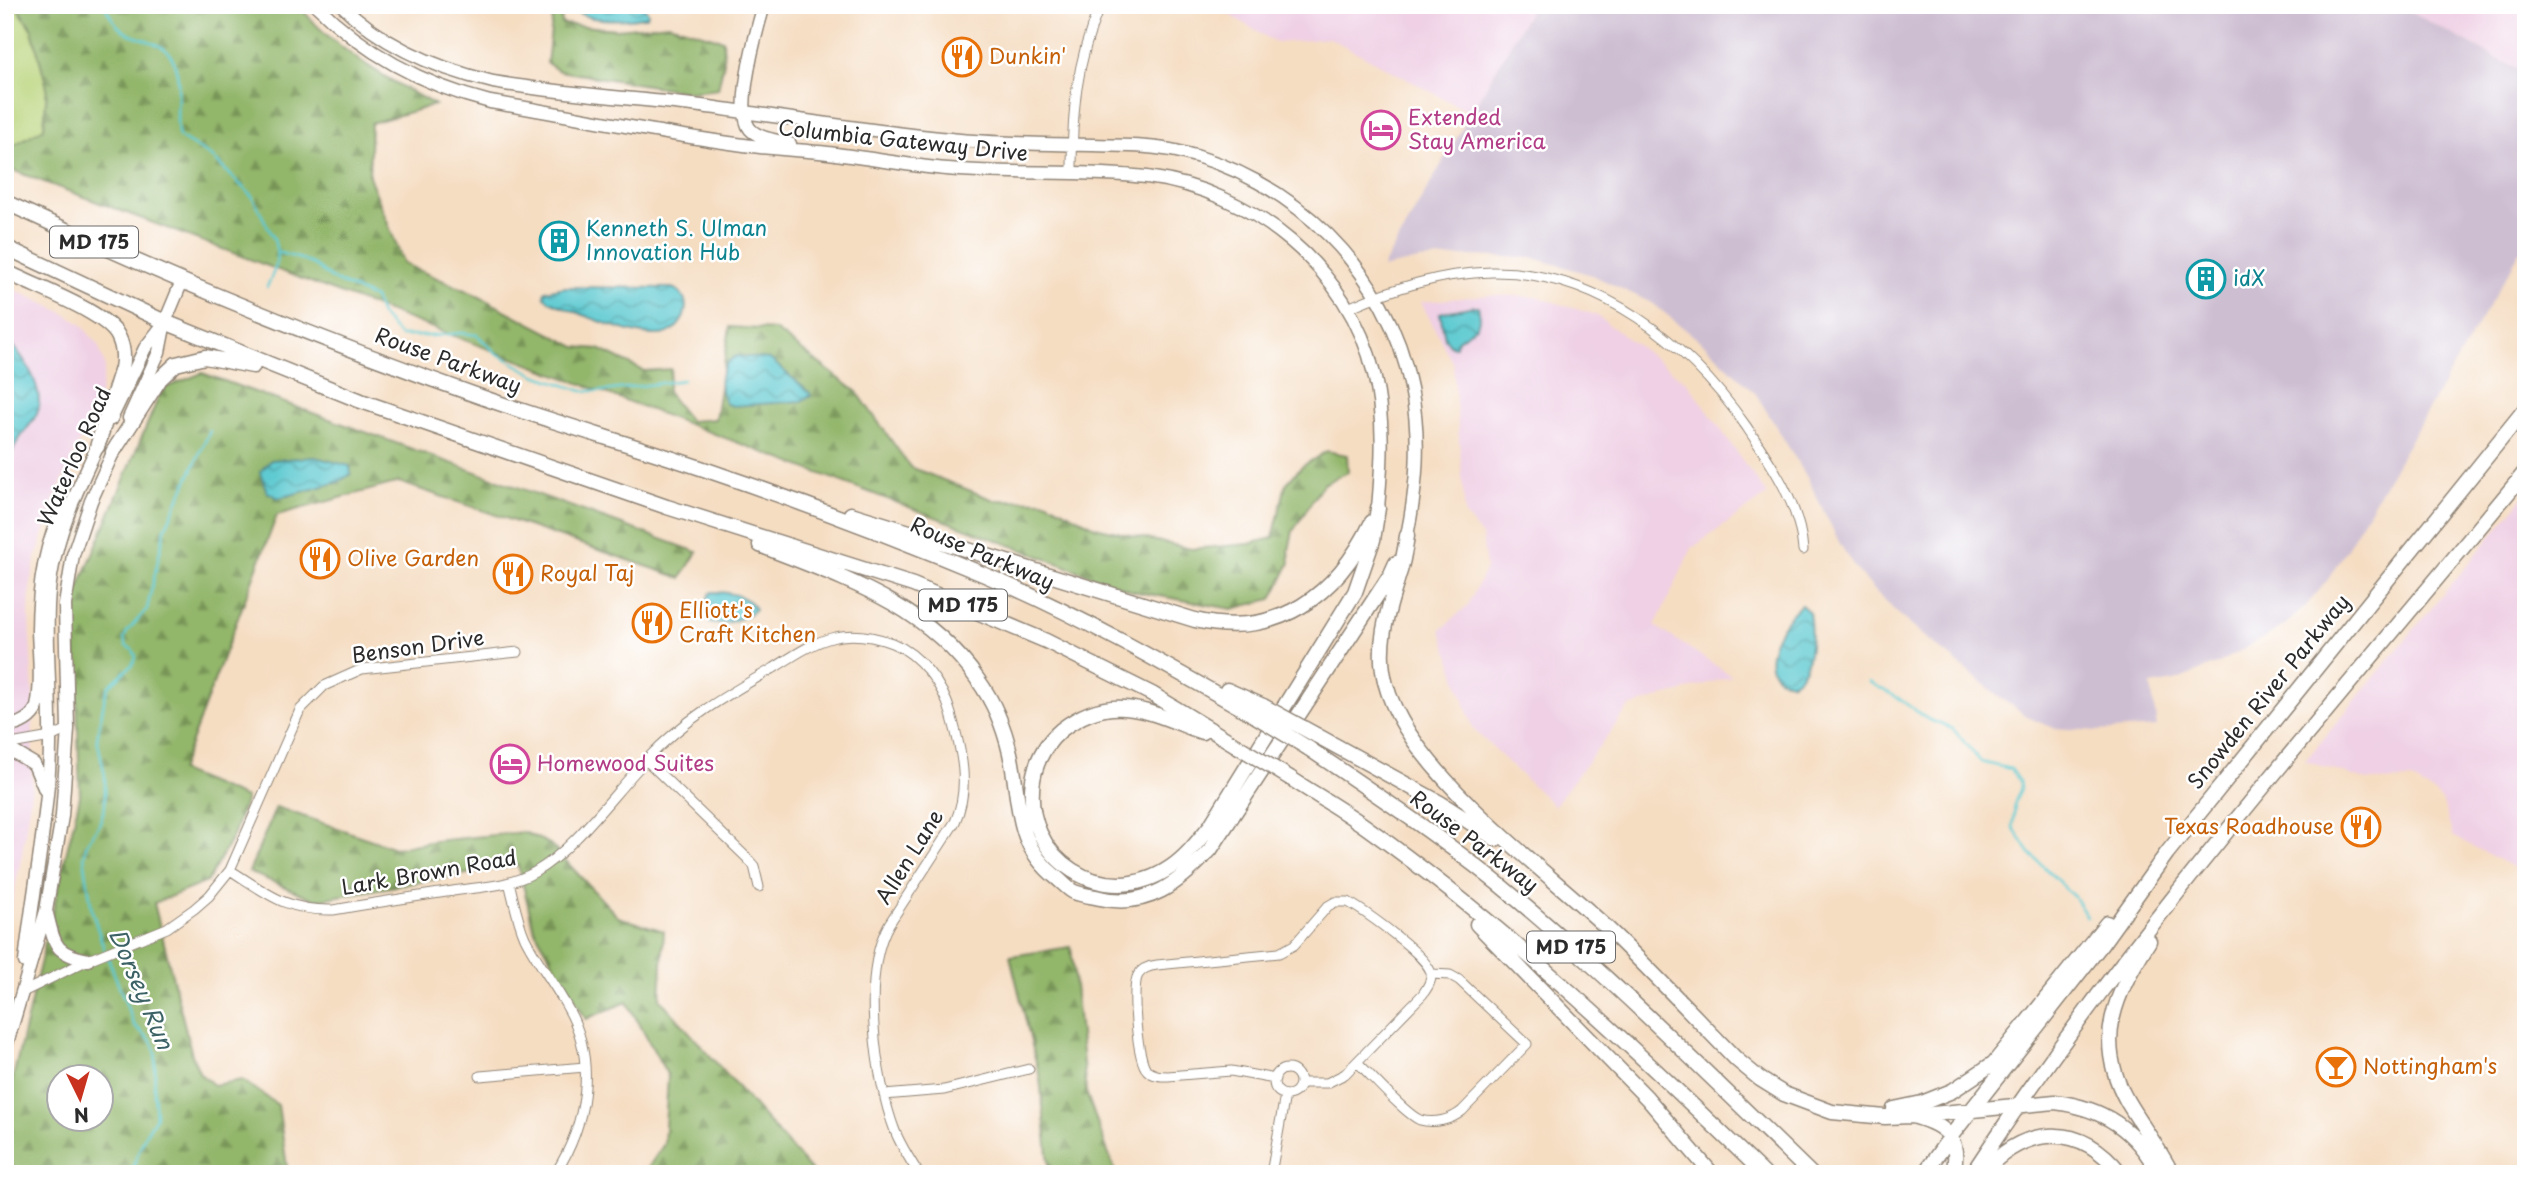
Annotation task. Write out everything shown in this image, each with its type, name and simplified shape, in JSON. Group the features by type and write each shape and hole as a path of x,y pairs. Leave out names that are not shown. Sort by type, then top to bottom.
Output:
{"main road":[{"name":"Rouse Parkway","path":"5,201 182,281 483,397 723,475 988,577 1057,608 1260,711 1308,748 1407,816 1518,900 1661,1029 1811,1174"},
{"name":"MD 175","path":"5,247 165,322 361,401 667,507 913,584 1046,641 1152,694 1366,827 1438,882 1610,1028 1764,1174"},
{"path":"5,271 100,318 118,336 124,358 97,447"},
{"path":"113,452 160,379 176,364 205,357 291,374"},
{"name":"Snowden River Parkway","path":"1924,1174 2101,945 2167,853 2526,408"},
{"path":"1972,1174 2017,1105 2089,1006 2188,879 2526,471"},
{"path":"723,475 1195,620 1229,625 1269,620 1290,613 1325,589 1352,559 1378,508"},
{"path":"667,507 877,593 927,624 978,680 995,710 1010,753 1019,816 1028,846 1048,871 1074,892 1110,900 1140,899 1161,891 1186,876 1210,850 1391,574 1407,536"},
{"path":"1239,747 1141,710 1110,708 1084,715 1056,734 1040,757 1032,788 1036,828 1055,857 1083,877 1097,881 1124,884 1141,881 1158,874 1182,858 1211,825 1355,592 1373,540 1378,508"},
{"path":"1407,536 1399,576 1383,624 1381,646 1384,678 1391,701 1411,738 1444,779 1607,928 1737,1060 1784,1094 1807,1105 1832,1112 1854,1115 1912,1115 2055,1102 2093,1110 2114,1120 2128,1131 2159,1174"},
{"path":"1260,711 1316,735 1440,803 1551,878"},
{"path":"1854,1115 1938,1098 1967,1083 1994,1063 2167,853"},
{"path":"2172,1174 2119,1085 2110,1051 2109,1032 2118,995 2131,969 2188,879"},
{"path":"1438,882 1647,1098 1712,1174"},
{"path":"1912,1115 1938,1126 1951,1136 1955,1147 1953,1174"},
{"path":"1982,1174 1992,1161 2012,1146 2047,1135 2062,1136 2088,1144 2101,1152 2120,1174"}],"street":[{"name":"Columbia Gateway Drive","path":"316,5 336,25 370,51 405,72 462,95 490,102 743,145 830,153 947,169 1147,177 1222,197 1269,224 1292,243 1328,277 1348,307 1368,352 1377,388 1382,458 1378,508"},
{"name":"Columbia Gateway Drive","path":"342,5 380,37 440,67 467,76 520,86 949,139 1151,147 1203,158 1258,182 1309,216 1331,237 1355,264 1376,296 1398,339 1415,411 1417,462 1407,536"},
{"path":"764,5 752,49 744,112 746,123 757,134 830,153"},
{"path":"1072,174 1072,118 1078,72 1100,5"},
{"path":"1348,307 1438,278 1494,272 1530,275 1583,289 1630,312 1692,361 1734,409 1785,490 1802,530 1803,550"},
{"name":"Waterloo Road","path":"5,1050 46,911 62,816 68,729 65,630 68,579 73,555 83,521 159,352 165,322 182,281"},
{"name":"Waterloo Road","path":"22,993 47,796 51,737 48,604 51,575 62,530 89,464 145,348 165,322"},
{"path":"5,727 23,722 35,713 37,707 38,603 42,573 53,527 89,464"},
{"name":"Allen Lane","path":"824,640 845,635 868,635 897,645 921,664 947,701 965,780 961,808 955,822 889,924 878,948 875,1028 884,1095 896,1133 919,1174"},
{"name":"Lark Brown Road","path":"230,870 281,902 316,910 509,882 533,873 562,853 646,760 698,713 824,640"},
{"name":"Benson Drive","path":"230,870 300,710 324,686 362,669 518,652"},
{"path":"5,746 51,737 68,729"},
{"path":"5,746 34,764 42,778 47,796"},
{"path":"646,760 747,858 754,866 759,887"},
{"path":"5,1000 90,959 148,937 179,921 209,895 230,870"},
{"path":"509,882 524,934 574,1019 585,1067 584,1102 577,1133 555,1174"},
{"path":"1275,1079 1231,1071 1158,1076 1147,1070 1141,1057 1135,989 1137,976 1157,965 1279,953 1294,945 1328,906 1341,901 1355,906 1419,954 1431,974 1423,994 1358,1063 1339,1078 1327,1083 1300,1083"},
{"path":"46,911 57,947 67,956 90,959"},
{"path":"1358,1063 1413,1116 1428,1121 1449,1119 1462,1111 1527,1044 1459,980 1450,975 1431,974"},
{"path":"480,1076 585,1067"},
{"path":"884,1095 944,1090 1029,1069"},
{"path":"1290,1069 1298,1074 1300,1083 1296,1091 1285,1095 1276,1089 1275,1079 1282,1070 1290,1069"},
{"path":"1271,1174 1285,1095"}],"shaded area":[{"path":"1214,5 1533,5 1471,113 1330,38 1276,43"},
{"path":"1533,5 2398,5 2526,74 2526,242 2343,555 2327,581 2305,607 2284,626 2219,663 2175,681 2151,685 2157,727 2098,731 2054,728 2032,719 2006,702 1908,623 1875,591 1855,568 1840,544 1808,479 1756,394 1705,345 1652,303 1592,275 1534,258 1468,256 1419,260 1382,268"},
{"path":"2398,5 2526,5 2526,74"},
{"path":"5,285 81,324 98,345 105,366 100,394 56,495 35,561 30,588 32,785 22,855 5,935"},
{"path":"1490,295 1537,297 1596,315 1688,383 1767,495 1692,548 1655,626 1732,676 1629,707 1554,806 1473,729 1441,630 1468,605 1486,568 1482,536 1465,515 1453,364 1421,302"},
{"path":"2526,494 2526,874 2453,836 2443,803 2436,794 2411,780 2369,781 2305,761"}],"green space":[{"path":"5,5 16,5 32,30 47,87 44,128 9,148 5,146"},
{"path":"16,5 299,5 344,49 435,105 371,123 369,176 404,264 474,294 576,347 599,349 644,371 671,369 667,392 690,421 715,419 730,327 775,330 857,392 910,467 994,500 1046,501 1095,527 1191,549 1249,544 1273,538 1286,484 1301,467 1327,451 1347,455 1348,472 1323,484 1293,531 1289,550 1290,563 1272,599 1232,609 1132,591 7,168 9,148 44,128 47,87 32,30"},
{"path":"554,5 560,5 562,24 617,29 669,24 723,40 724,62 718,89 691,92 559,71 547,63"},
{"path":"202,373 697,552 681,578 399,482 277,515 180,771 246,798 233,836 207,882 154,903 192,1055 200,1074 214,1085 242,1080 278,1105 288,1174 5,1174 5,1111 80,796 74,599 162,389"},
{"path":"276,807 395,848 524,832 550,844 618,917 664,931 660,999 814,1174 644,1174 664,1144 668,1076 627,1002 586,1019 534,929 518,865 316,900 249,872"},
{"path":"1071,947 1086,1092 1116,1174 1050,1174 1040,1078 1010,956"}],"water":[{"path":"571,5 643,5 648,13 647,17 625,19 593,18 576,11"},
{"path":"565,287 672,288 680,293 686,307 680,323 666,333 657,335 632,332 549,301 544,296 545,291"},
{"path":"1478,306 1480,317 1477,326 1458,340 1455,347 1451,346 1445,338 1440,313"},
{"path":"5,338 29,368 39,396 39,405 34,418 11,453 8,469 11,520 5,535"},
{"path":"737,356 770,359 811,396 801,401 733,406 726,404 721,390 721,377 726,364"},
{"path":"315,457 350,466 351,474 338,482 278,498 267,492 260,472 271,460"},
{"path":"712,592 742,597 755,609 734,621 710,623 707,602"},
{"path":"1801,605 1809,612 1809,651 1804,670 1791,683 1779,677 1772,669 1770,658 1778,634"}],"waterway":[{"name":"Dorsey Run","path":"104,5 124,31 162,47 171,56 178,76 179,137 212,157 252,196 274,239 277,252 276,266 267,287"},
{"path":"277,252 316,266 332,279 374,298 381,315 400,336 462,333 477,335 496,353 535,375 582,391 604,391 683,380"},
{"name":"Dorsey Run","path":"104,949 92,911 84,857 87,843 99,825 105,806 105,776 97,738 105,696 109,686 132,665 136,657 133,650 126,646 124,639 147,609 165,529 210,431"},
{"path":"1869,682 1898,698 1927,719 1953,729 1981,762 2011,769 2021,788 2015,802 2013,827 2029,852 2074,897 2087,917"},
{"name":"Dorsey Run","path":"107,955 134,1025 151,1041 156,1053 156,1117 146,1133 130,1174"},
{"path":"134,1167 146,1174"}],"place":[{"name":"Dunkin'","path":"962,57"},
{"name":"Extended Stay America","path":"1381,130"},
{"name":"Kenneth S. Ulman Innovation Hub","path":"559,241"},
{"name":"idX","path":"2206,279"},
{"name":"Olive Garden","path":"320,559"},
{"name":"Royal Taj","path":"513,574"},
{"name":"Elliott's Craft Kitchen","path":"652,623"},
{"name":"Homewood Suites","path":"510,764"},
{"name":"Texas Roadhouse","path":"2361,827"},
{"name":"Nottingham's","path":"2336,1067"}]}
